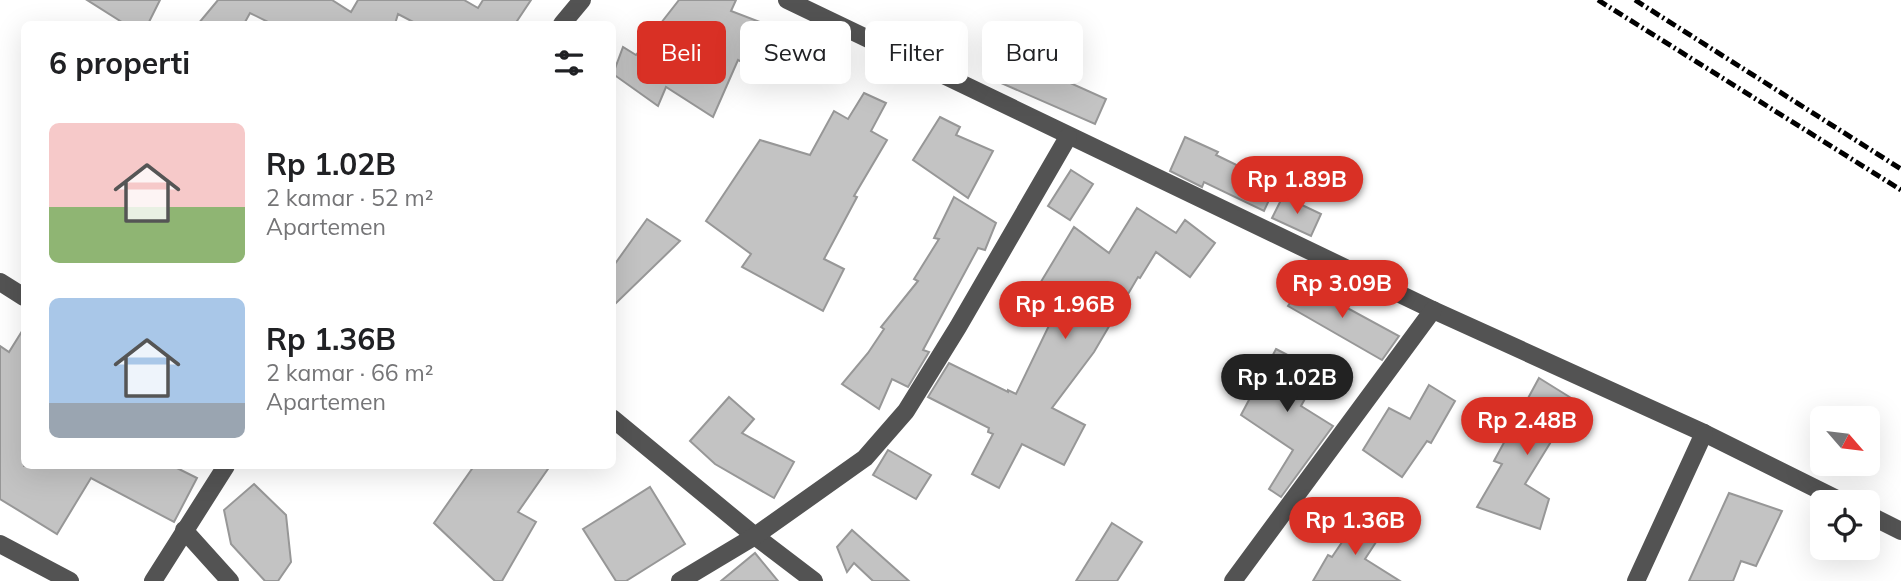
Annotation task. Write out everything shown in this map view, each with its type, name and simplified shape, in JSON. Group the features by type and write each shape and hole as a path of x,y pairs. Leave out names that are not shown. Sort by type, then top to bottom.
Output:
{"street":[{"path":"564,21 582,0"},
{"path":"787,0 1433,310 1704,433 1819,490"},
{"path":"680,581 755,536 864,458 906,411 958,327 1068,136"},
{"path":"0,282 21,295"},
{"path":"1233,581 1433,310"},
{"path":"616,421 814,581"},
{"path":"1636,581 1704,433"},
{"path":"153,581 224,469"},
{"path":"1880,520 1901,531"},
{"path":"184,530 230,581"},
{"path":"0,544 70,581"}],"building":[{"path":"87,0 160,0 150,21 120,21"},
{"path":"218,0 332,0 351,12 358,0 464,0 478,8 483,0 531,0 517,21 411,21 398,14 396,21 266,21 250,13 246,21 200,21"},
{"path":"679,0 736,0 731,11 757,21 740,21 740,61 738,60 713,117 666,87 658,106 616,76 616,66 623,47 637,54 637,84 726,84 726,21 663,21"},
{"path":"1003,84 1073,84 1106,99 1095,124"},
{"path":"864,93 886,103 871,131 887,140 854,196 857,197 824,259 844,269 823,311 742,267 751,254 706,221 760,140 810,155 834,111 848,119"},
{"path":"940,117 960,127 956,135 993,151 968,198 913,160"},
{"path":"1185,137 1218,152 1216,155 1275,187 1264,211 1204,182 1202,187 1170,171"},
{"path":"1071,170 1093,184 1070,220 1048,206"},
{"path":"1283,196 1321,214 1311,236 1272,218"},
{"path":"954,197 996,223 985,250 978,248 923,350 929,352 908,387 892,379 879,409 842,384 868,353 884,329 881,327 918,281 914,279 939,239 934,238"},
{"path":"1137,208 1176,233 1185,220 1215,243 1190,277 1156,252 1140,278 1138,277 1094,352 1052,408 1085,425 1064,465 1022,444 999,488 972,474 993,434 988,432 989,428 928,397 949,363 1016,394 1057,309 1036,290 1074,227 1109,253"},
{"path":"647,219 680,241 616,303 616,262"},
{"path":"1307,278 1330,290 1327,297 1399,336 1382,360 1288,306"},
{"path":"21,333 21,469 179,469 197,478 174,522 91,478 57,534 0,499 0,346 9,352"},
{"path":"1276,349 1320,372 1301,406 1333,426 1281,497 1269,489 1293,450 1241,415"},
{"path":"1539,378 1576,401 1525,484 1549,499 1540,529 1477,507 1502,464 1494,461"},
{"path":"1429,385 1455,401 1431,443 1427,441 1402,477 1363,450 1389,408 1410,419"},
{"path":"729,397 754,419 742,433 794,462 774,498 715,464 690,441"},
{"path":"888,450 931,475 916,499 873,475"},
{"path":"472,469 548,469 518,512 536,522 502,581 495,581 434,523"},
{"path":"254,484 286,515 291,562 278,581 265,581 231,544 224,510"},
{"path":"650,487 685,544 626,581 616,581 583,529"},
{"path":"1729,493 1782,511 1756,566 1741,561 1733,581 1689,581"},
{"path":"1361,514 1382,533 1365,559 1400,581 1313,581 1328,555 1332,557"},
{"path":"1112,523 1142,542 1117,581 1076,581"},
{"path":"852,530 909,581 873,581 854,563 847,572 837,547"},
{"path":"755,553 778,581 721,581"}],"railway":[{"path":"1598,0 1901,190"},
{"path":"1635,0 1901,169"}]}
